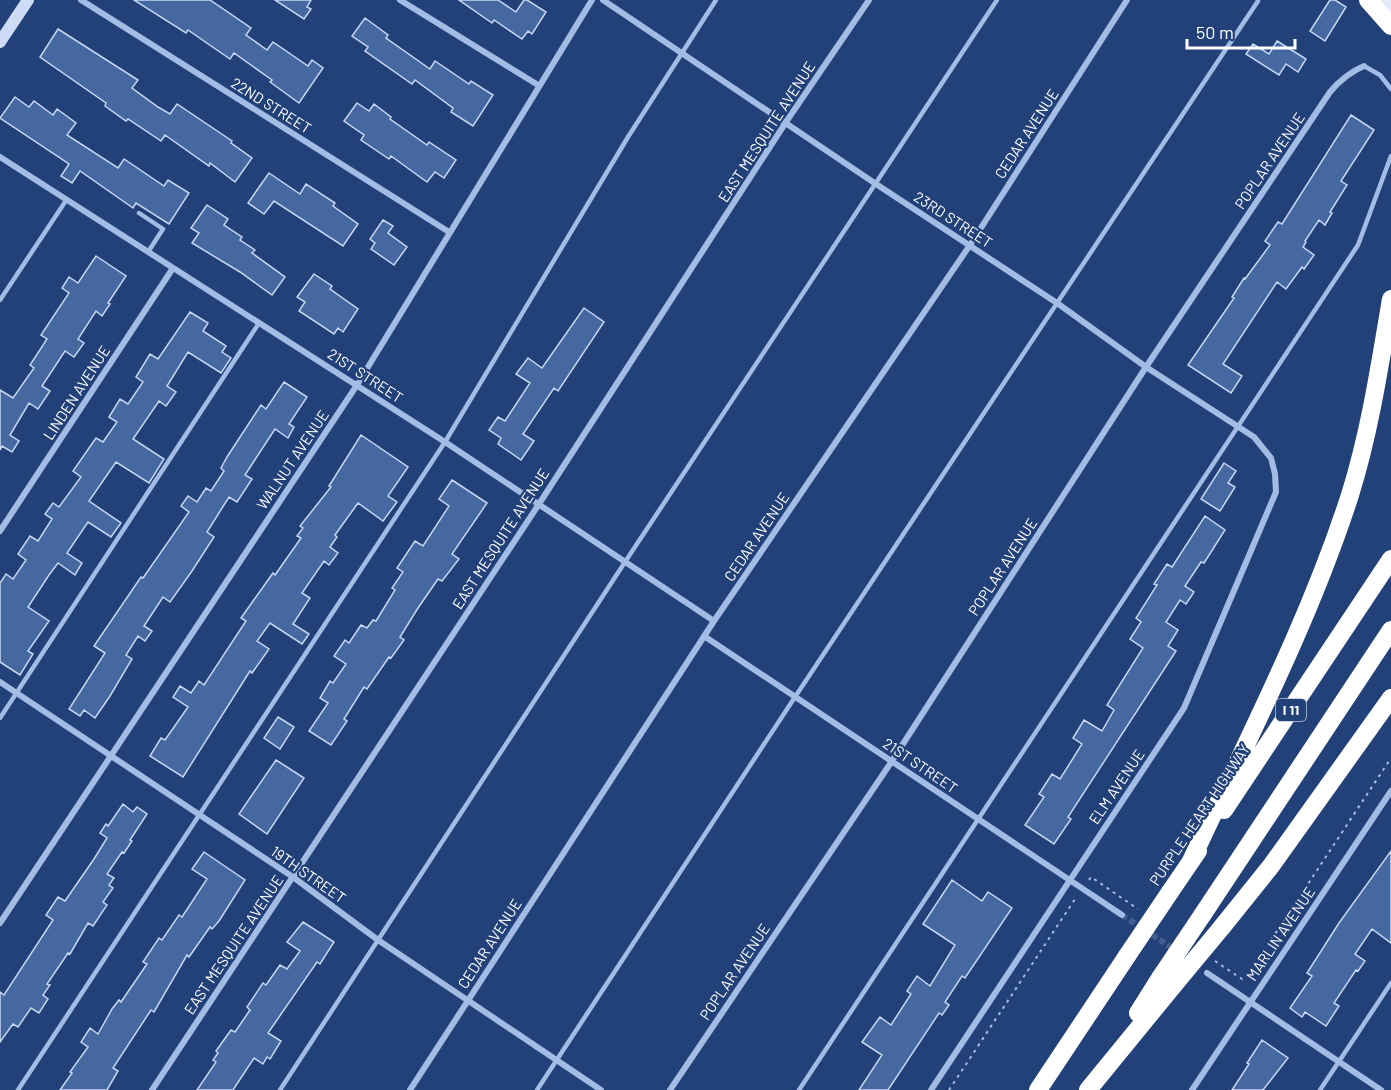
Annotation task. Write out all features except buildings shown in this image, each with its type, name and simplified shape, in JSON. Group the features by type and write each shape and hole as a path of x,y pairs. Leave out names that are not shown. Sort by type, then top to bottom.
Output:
{"highway":[{"path":"1368,0 1391,27"},
{"path":"1191,861 1293,645 1323,572 1351,492 1371,411 1391,299"},
{"name":"PURPLE HEART HIGHWAY","path":"1038,1090 1391,559"},
{"name":"I 11","path":"1088,1090 1166,982 1203,914 1391,630"},
{"path":"1166,982 1222,927 1271,867 1391,698"}],"main road":[{"path":"0,42 28,0"},
{"path":"1378,0 1391,9"}],"street":[{"name":"22ND STREET","path":"81,0 449,232"},
{"path":"400,0 538,85"},
{"name":"WALNUT AVENUE","path":"0,923 357,385 538,85 592,0"},
{"name":"23RD STREET","path":"603,0 1057,303 1146,367 1254,436 1271,458 1275,474"},
{"name":"EAST MESQUITE AVENUE","path":"152,1090 539,504 786,122 869,0"},
{"name":"CEDAR AVENUE","path":"410,1090 704,636 970,245 1127,0"},
{"name":"POPLAR AVENUE","path":"670,1090 892,761 1146,367 1330,92 1340,80 1364,66"},
{"name":"21ST STREET","path":"0,157 445,442 714,621"},
{"name":"LINDEN AVENUE","path":"0,531 173,268"},
{"name":"ELM AVENUE","path":"931,1090 1184,708 1276,492 1275,474"},
{"name":"21ST STREET","path":"704,636 1122,915"},
{"name":"19TH STREET","path":"0,682 293,877 378,940 601,1090"},
{"name":"MARLIN AVENUE","path":"1192,1090 1391,791"},
{"path":"1208,973 1381,1090"}],"lane":[{"path":"18,1090 445,442 628,137 716,0"},
{"path":"280,1090 625,562 997,0"},
{"path":"537,1090 795,696 1258,1"},
{"path":"1364,66 1380,75 1391,89"},
{"path":"799,1090 1358,245 1391,156"},
{"path":"0,300 67,199"},
{"path":"139,213 163,229 148,252"},
{"path":"0,718 259,323"},
{"path":"1320,1090 1391,983"}],"path":[{"path":"1207,955 1242,979 1246,978 1391,758"},
{"path":"948,1090 1091,877 1141,911"}],"tunnel":[{"path":"1122,915 1175,950"}]}
